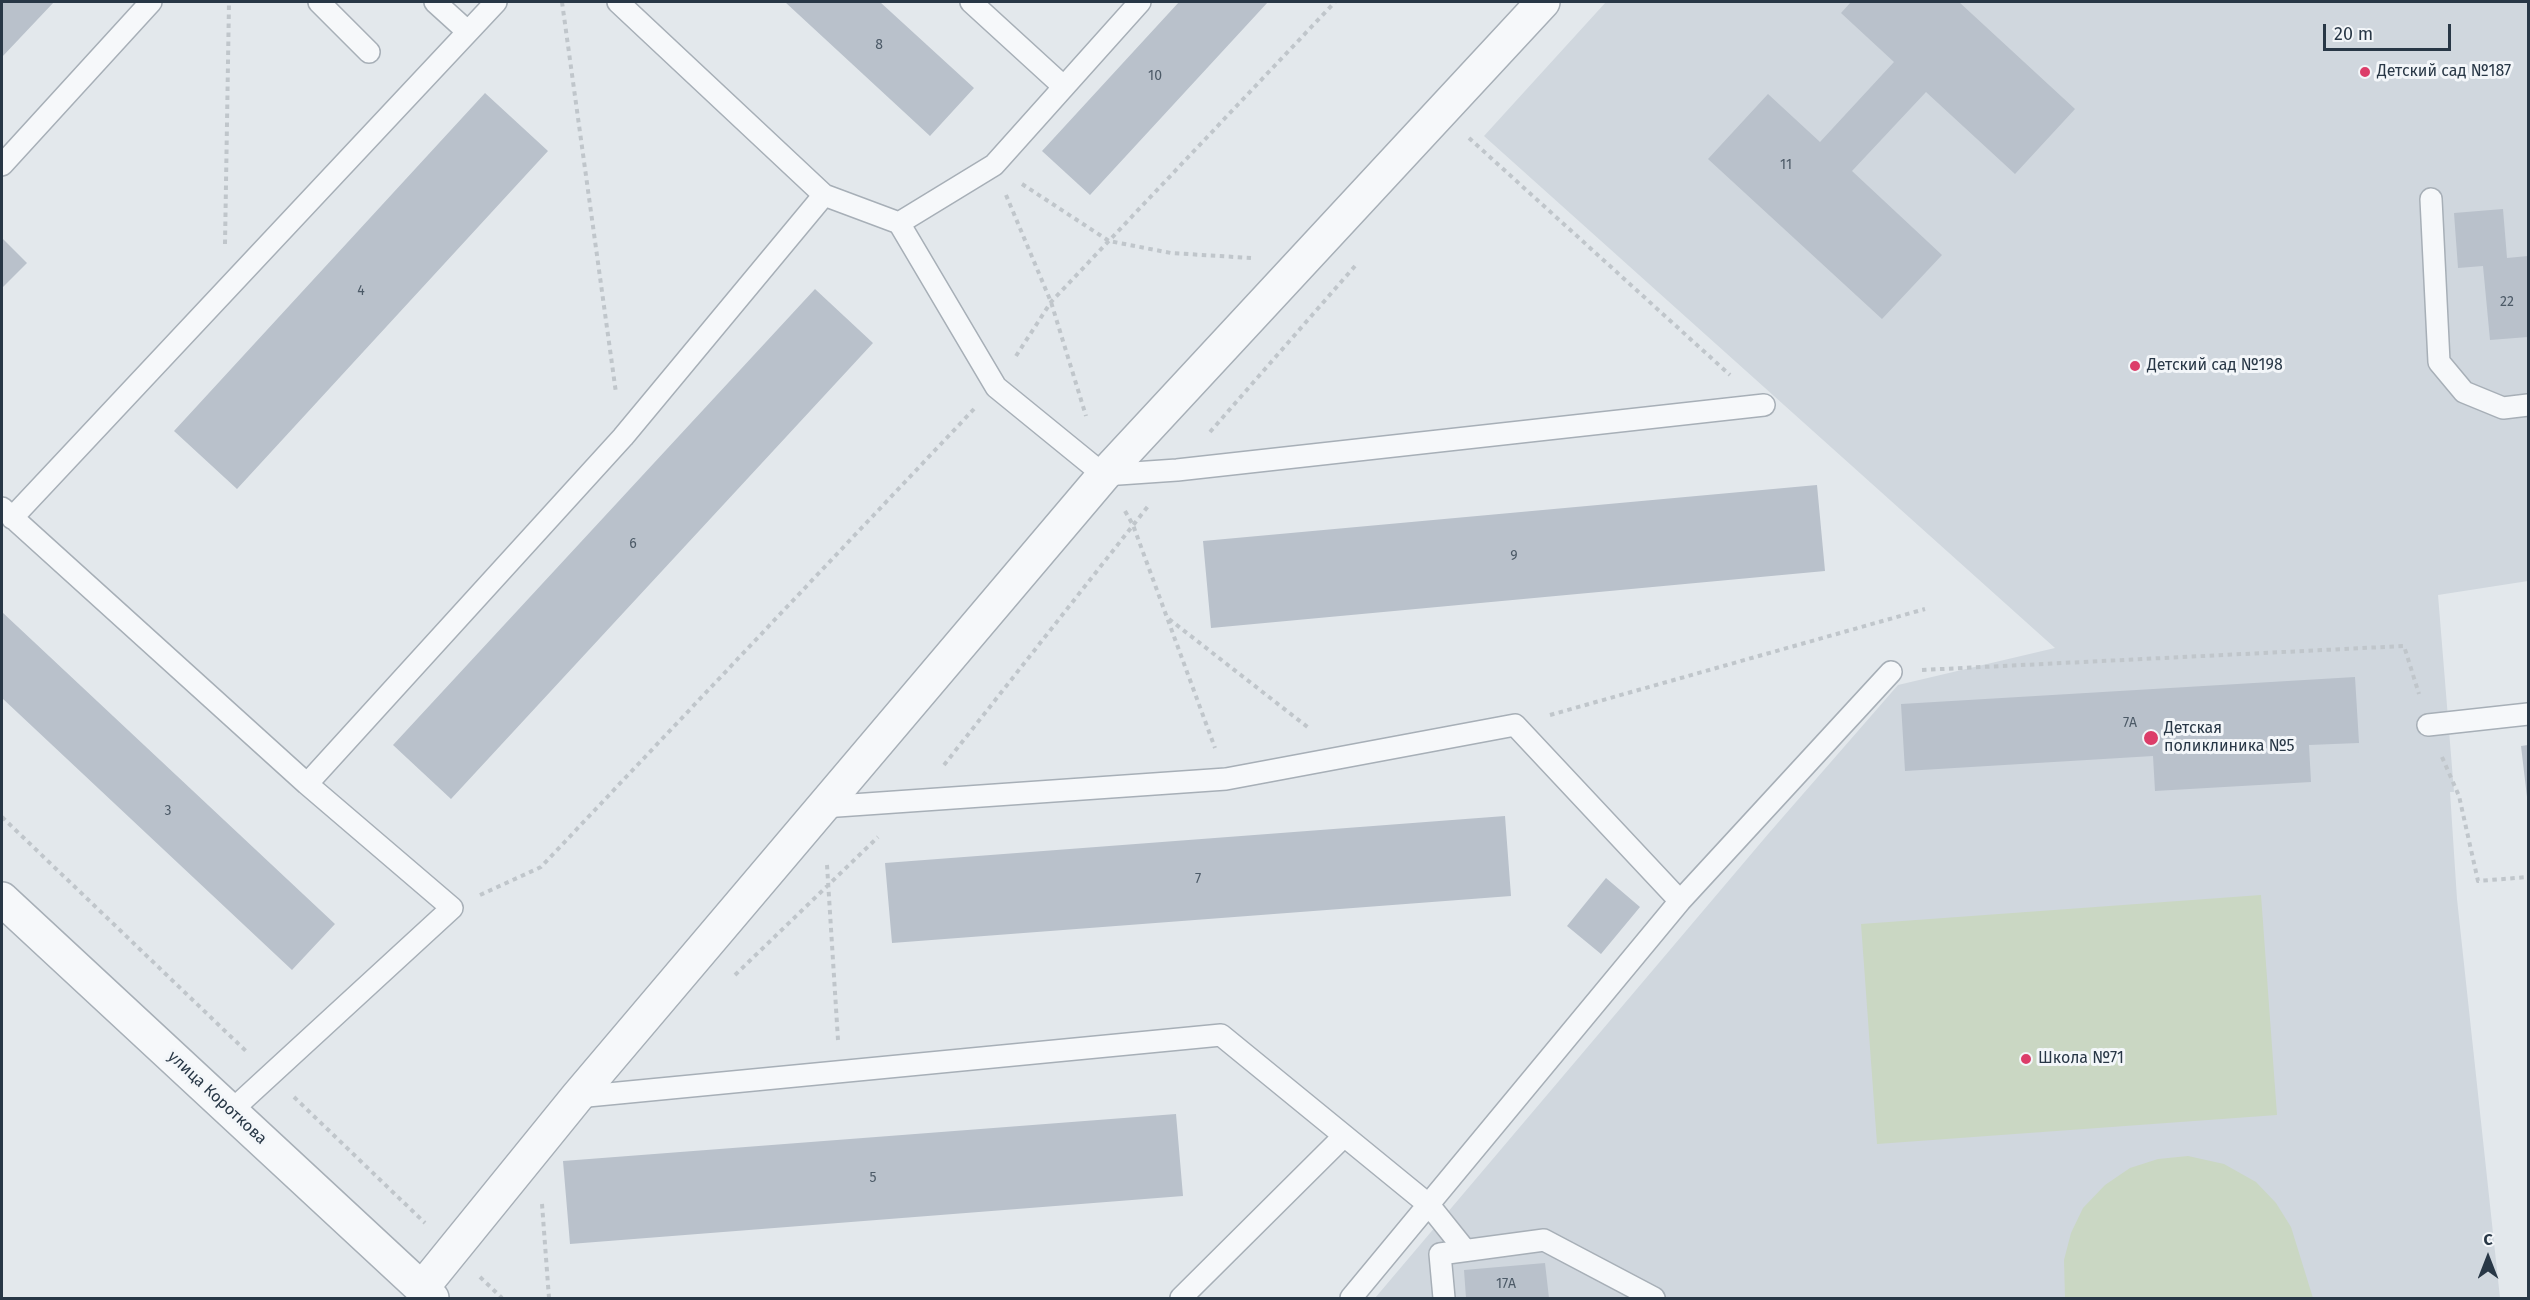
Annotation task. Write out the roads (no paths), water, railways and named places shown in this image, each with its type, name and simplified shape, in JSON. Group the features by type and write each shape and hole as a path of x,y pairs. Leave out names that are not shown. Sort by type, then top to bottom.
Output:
{"street":[{"path":"427,1294 578,1098 1104,475 1543,2"},
{"name":"улица Короткова","path":"2,899 427,1294"}],"lane":[{"path":"2,165 151,2"},
{"path":"319,2 369,52"},
{"path":"435,2 467,31"},
{"path":"231,1111 452,908 307,784 7,513 224,292 496,2"},
{"path":"618,2 824,195 899,223 996,387 1104,475 1176,470 1764,405"},
{"path":"972,2 1064,87"},
{"path":"899,223 994,165 1140,2"},
{"path":"307,784 622,437 824,195"},
{"path":"2431,199 2439,362 2464,392 2503,408 2529,405"},
{"path":"1351,1299 1680,901 1892,672"},
{"path":"2428,725 2529,714"},
{"path":"823,807 1226,779 1515,725 1680,901"},
{"path":"578,1098 1221,1035 1429,1205 1465,1250"},
{"path":"1181,1299 1344,1136"},
{"path":"1444,1299 1440,1254 1544,1240 1654,1299"}],"place":[{"name":"Детский сад №187","path":"2365,72"},
{"name":"Детский сад №198","path":"2135,366"},
{"name":"Детская поликлиника №5","path":"2151,738"},
{"name":"Школа №71","path":"2026,1059"}]}
